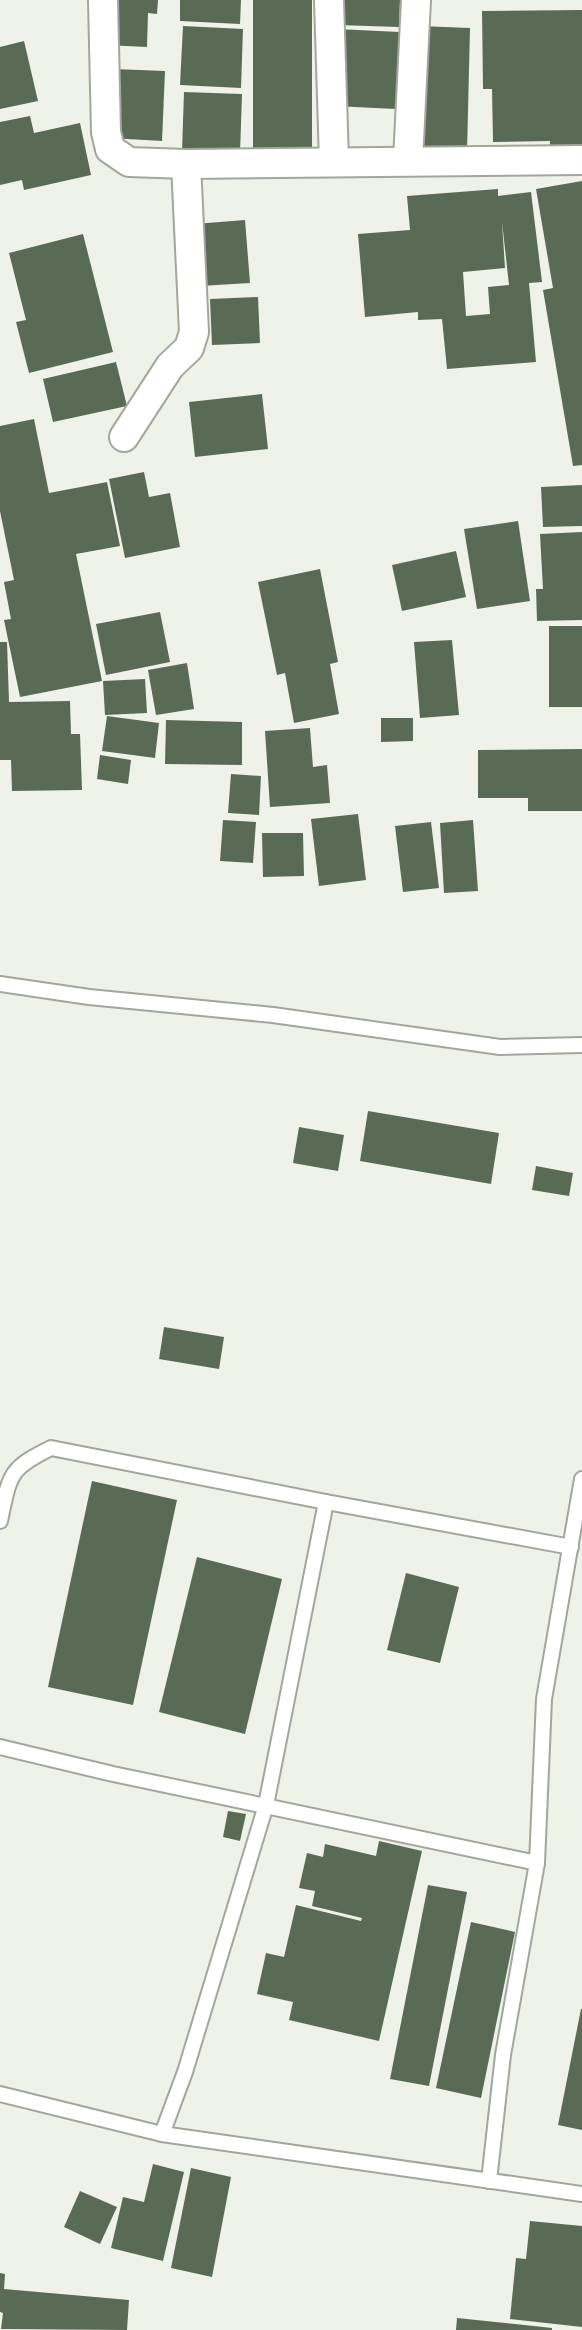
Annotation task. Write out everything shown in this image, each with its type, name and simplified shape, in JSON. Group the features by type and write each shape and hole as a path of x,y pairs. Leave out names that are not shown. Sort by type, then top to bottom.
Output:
{"street":[{"path":"103,0 106,132 110,149 129,162 186,164 582,160"},
{"path":"329,0 334,162"},
{"path":"408,161 416,0"},
{"path":"124,438 170,366 189,348 194,332 186,164"}],"lane":[{"path":"0,984 89,998 273,1015 500,1047 582,1045"},
{"path":"0,1521 9,1480 24,1462 51,1448 571,1547"},
{"path":"489,2181 503,2055 537,1863 544,1699 582,1479"},
{"path":"162,2134 185,2073 266,1805 326,1502"},
{"path":"0,1747 385,1833 537,1863"},
{"path":"0,2094 162,2134 582,2193"}],"building":[{"path":"107,0 158,0 157,14 148,13 147,47 105,45"},
{"path":"180,0 241,0 240,24 180,21"},
{"path":"253,0 312,0 312,157 253,156"},
{"path":"339,0 400,0 399,27 338,25"},
{"path":"582,10 582,147 550,147 550,141 493,142 492,89 483,89 482,11"},
{"path":"183,26 243,29 241,88 180,85"},
{"path":"420,26 470,28 467,153 417,152"},
{"path":"337,29 399,32 396,109 334,106"},
{"path":"24,41 38,101 0,109 0,47"},
{"path":"113,69 165,71 162,141 110,138"},
{"path":"184,92 242,94 240,153 182,151"},
{"path":"30,116 34,133 80,123 91,175 24,190 22,180 0,185 0,122"},
{"path":"582,181 582,465 573,466 543,290 553,288 536,189"},
{"path":"498,189 498,196 531,192 542,282 529,283 536,362 447,369 442,319 418,320 418,312 365,317 358,234 410,230 407,196","holes":["502,222 509,285 488,287 490,314 466,316 463,272 505,268"]},
{"path":"245,220 250,283 200,286 195,224"},
{"path":"83,234 113,352 29,373 16,322 26,320 9,253"},
{"path":"258,297 260,343 212,345 210,299"},
{"path":"116,362 127,406 53,422 43,379"},
{"path":"262,394 268,449 195,457 189,402"},
{"path":"34,419 49,493 107,482 120,546 76,554 102,681 20,697 4,620 11,619 4,582 14,580 0,511 0,426"},
{"path":"144,472 149,497 170,493 180,547 125,558 109,479"},
{"path":"582,485 582,526 543,527 541,487"},
{"path":"518,521 530,601 477,609 464,529"},
{"path":"582,532 582,620 537,621 536,589 543,589 540,534"},
{"path":"456,551 466,597 402,611 392,565"},
{"path":"320,569 338,662 330,664 339,714 294,723 285,673 277,675 258,582"},
{"path":"160,612 170,662 106,675 96,624"},
{"path":"549,626 582,626 582,707 549,707"},
{"path":"452,640 459,715 420,718 414,642"},
{"path":"0,642 7,642 9,702 70,701 71,734 80,734 82,790 12,791 11,760 0,760"},
{"path":"187,663 194,709 156,715 148,670"},
{"path":"145,679 147,713 105,715 103,681"},
{"path":"107,716 159,723 155,758 102,751"},
{"path":"381,718 413,718 413,741 381,742"},
{"path":"166,720 242,722 242,765 165,764"},
{"path":"310,728 313,767 327,765 330,803 270,807 265,731"},
{"path":"582,749 582,811 528,811 528,798 478,798 478,750"},
{"path":"100,755 131,760 128,784 97,779"},
{"path":"231,774 261,776 259,815 228,813"},
{"path":"358,814 366,880 319,886 311,819"},
{"path":"223,820 256,822 253,863 220,861"},
{"path":"473,820 478,891 444,893 440,823"},
{"path":"431,822 439,888 403,892 395,826"},
{"path":"262,833 303,833 304,876 263,877"},
{"path":"368,1111 499,1133 491,1184 360,1161"},
{"path":"299,1127 344,1135 338,1171 293,1163"},
{"path":"536,1166 573,1173 569,1196 532,1190"},
{"path":"164,1327 224,1337 219,1369 159,1359"},
{"path":"92,1481 177,1500 133,1705 48,1687"},
{"path":"197,1557 282,1579 245,1734 159,1712"},
{"path":"406,1573 459,1587 440,1663 387,1650"},
{"path":"228,1811 246,1814 240,1841 223,1837"},
{"path":"379,1841 422,1851 379,2041 289,2020 293,2002 257,1994 266,1953 284,1957 296,1905 361,1921 362,1918 312,1906 315,1891 299,1888 307,1853 323,1857 325,1844 376,1856"},
{"path":"428,1885 467,1892 429,2086 390,2079"},
{"path":"471,1922 515,1932 481,2098 436,2088"},
{"path":"582,2009 582,2130 558,2125"},
{"path":"153,2164 184,2172 163,2261 111,2248 123,2197 144,2202"},
{"path":"191,2168 231,2177 212,2277 171,2268"},
{"path":"80,2191 117,2207 100,2244 64,2227"},
{"path":"530,2221 582,2226 582,2327 510,2319 516,2258 526,2259"},
{"path":"0,2273 5,2274 4,2289 129,2300 127,2330 1,2329 3,2313 0,2312"},
{"path":"457,2318 552,2328 552,2330 456,2330"}]}
